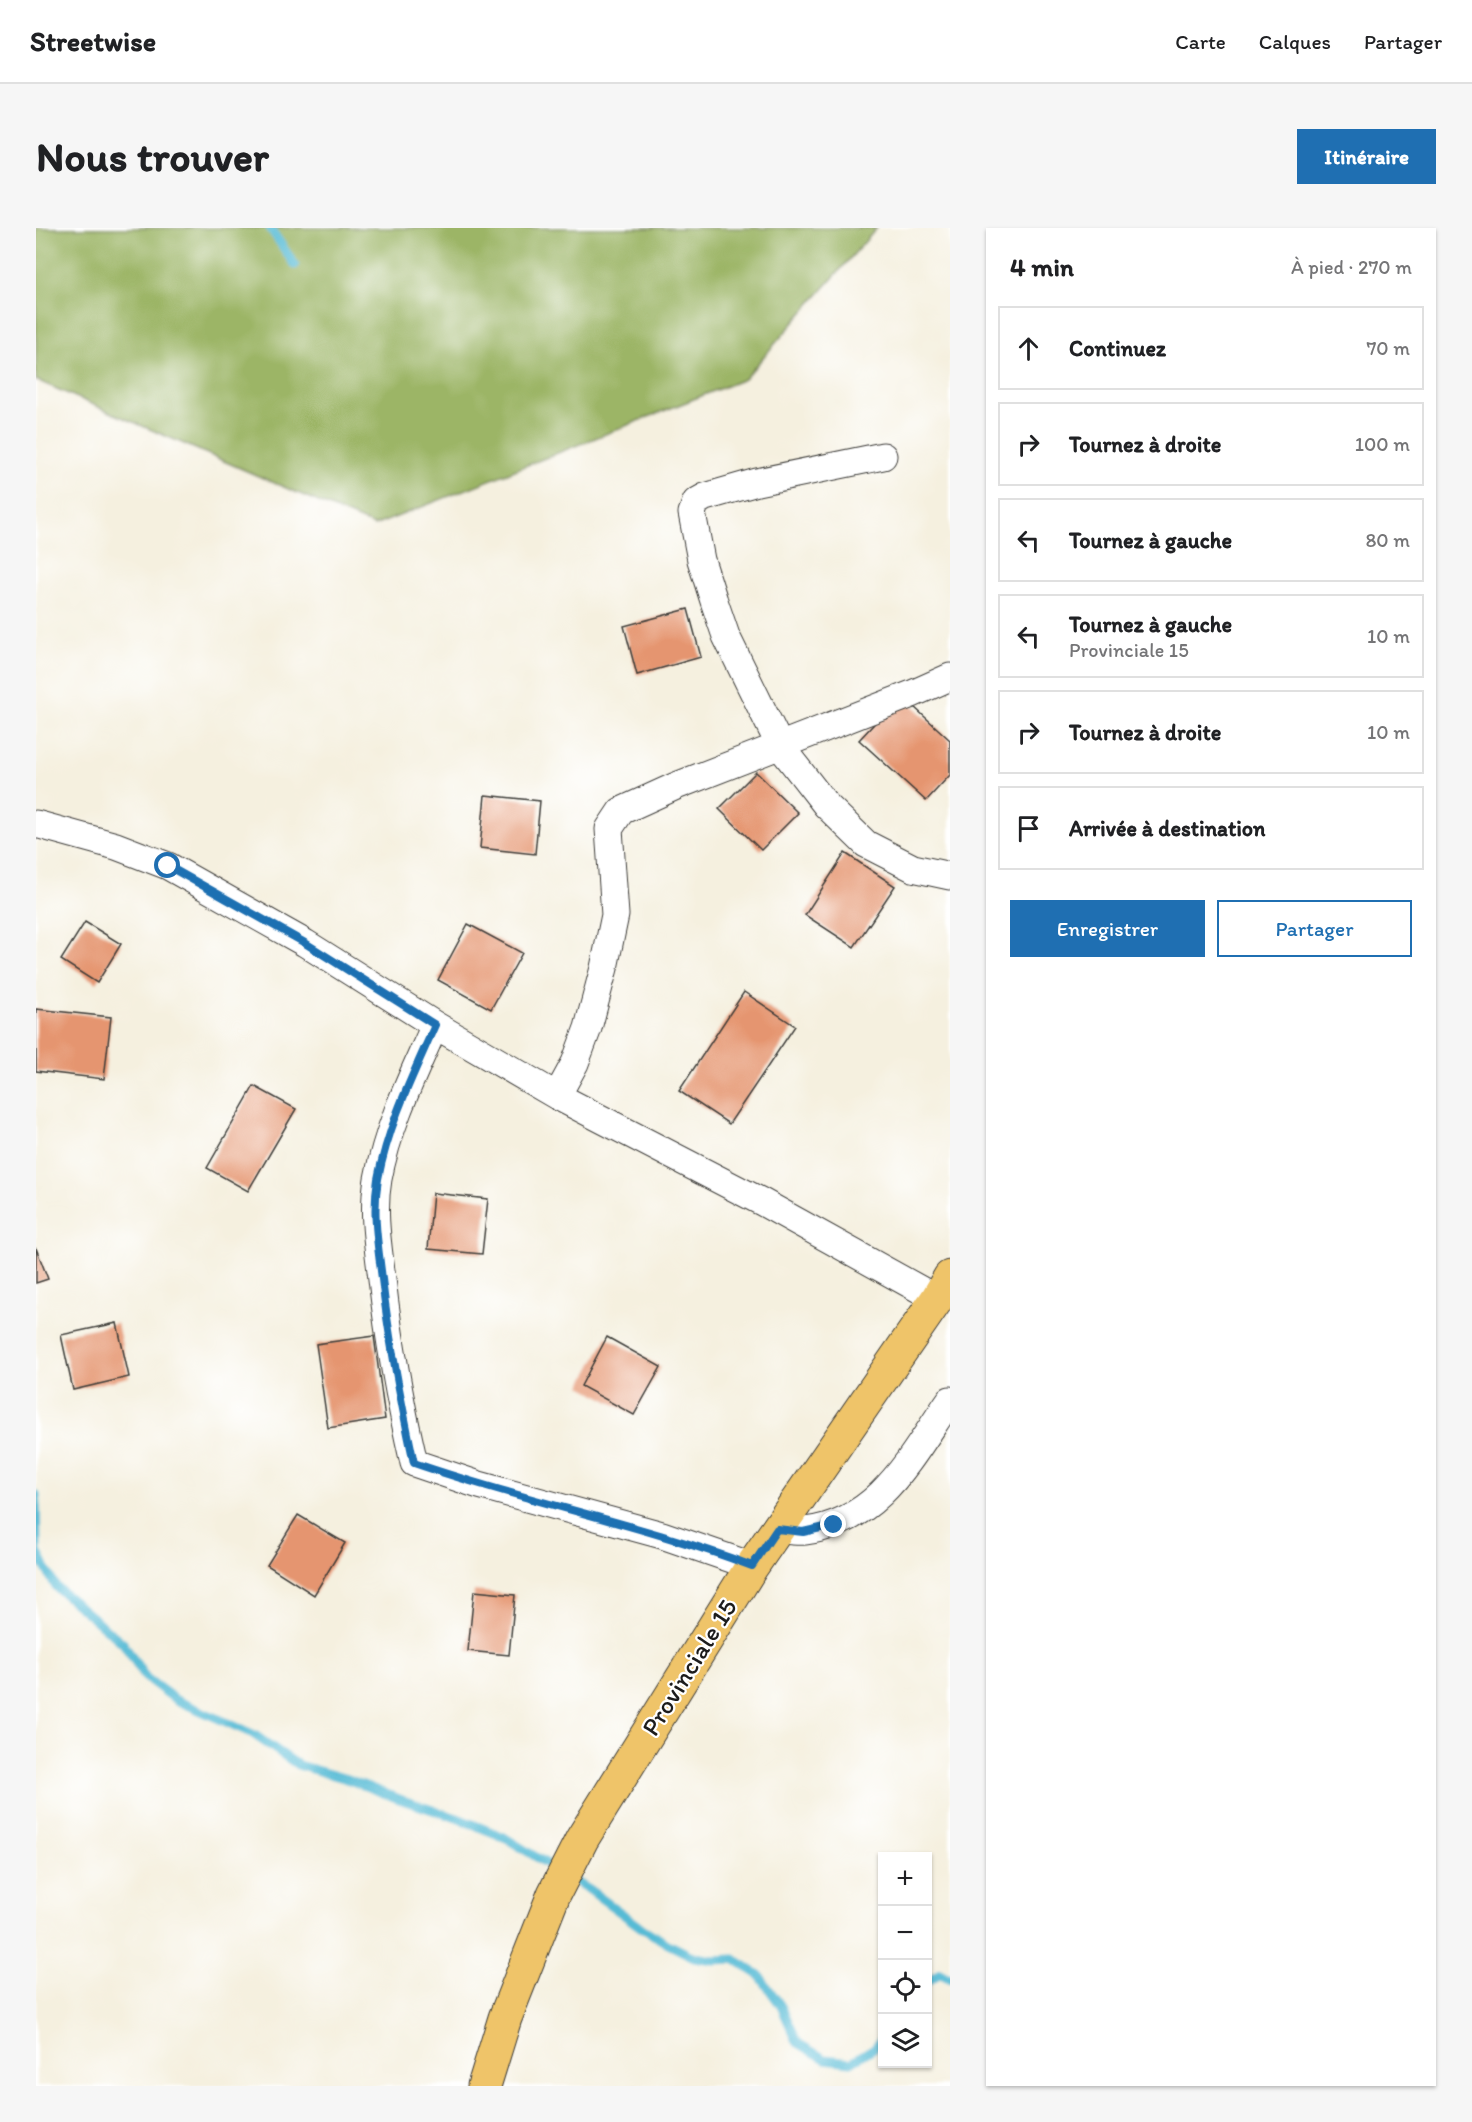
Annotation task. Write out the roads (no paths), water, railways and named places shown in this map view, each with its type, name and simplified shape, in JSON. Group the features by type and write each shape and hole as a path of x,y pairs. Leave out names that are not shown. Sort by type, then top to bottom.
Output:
{"main road":[{"name":"Provinciale 15","path":"484,2086 505,2018 554,1894 582,1839 752,1566 944,1288"}],"street":[{"path":"883,456 757,482 705,497 696,502 692,513 700,560 726,636 780,746 826,805 866,844 913,868 950,876"},
{"path":"557,1096 588,1028 615,915 609,829 621,811 676,786 950,677"},
{"path":"36,824 116,846 168,866 305,943 435,1025 557,1096 762,1202 944,1288"},
{"path":"435,1025 405,1093 385,1147 374,1214 385,1308 414,1463 479,1485 662,1535 752,1566"},
{"path":"777,1529 803,1532 834,1525 864,1509 886,1490 950,1400"}],"waterway":[{"path":"270,228 295,265"},
{"path":"36,1495 37,1552 56,1587 123,1643 145,1677 176,1700 253,1734 298,1765 347,1779 504,1837 591,1891 642,1928 694,1957 714,1960 734,1959 759,1975 781,2006 798,2043 825,2059 851,2062 878,2044"},
{"path":"932,1978 940,1973 950,1979"}]}
